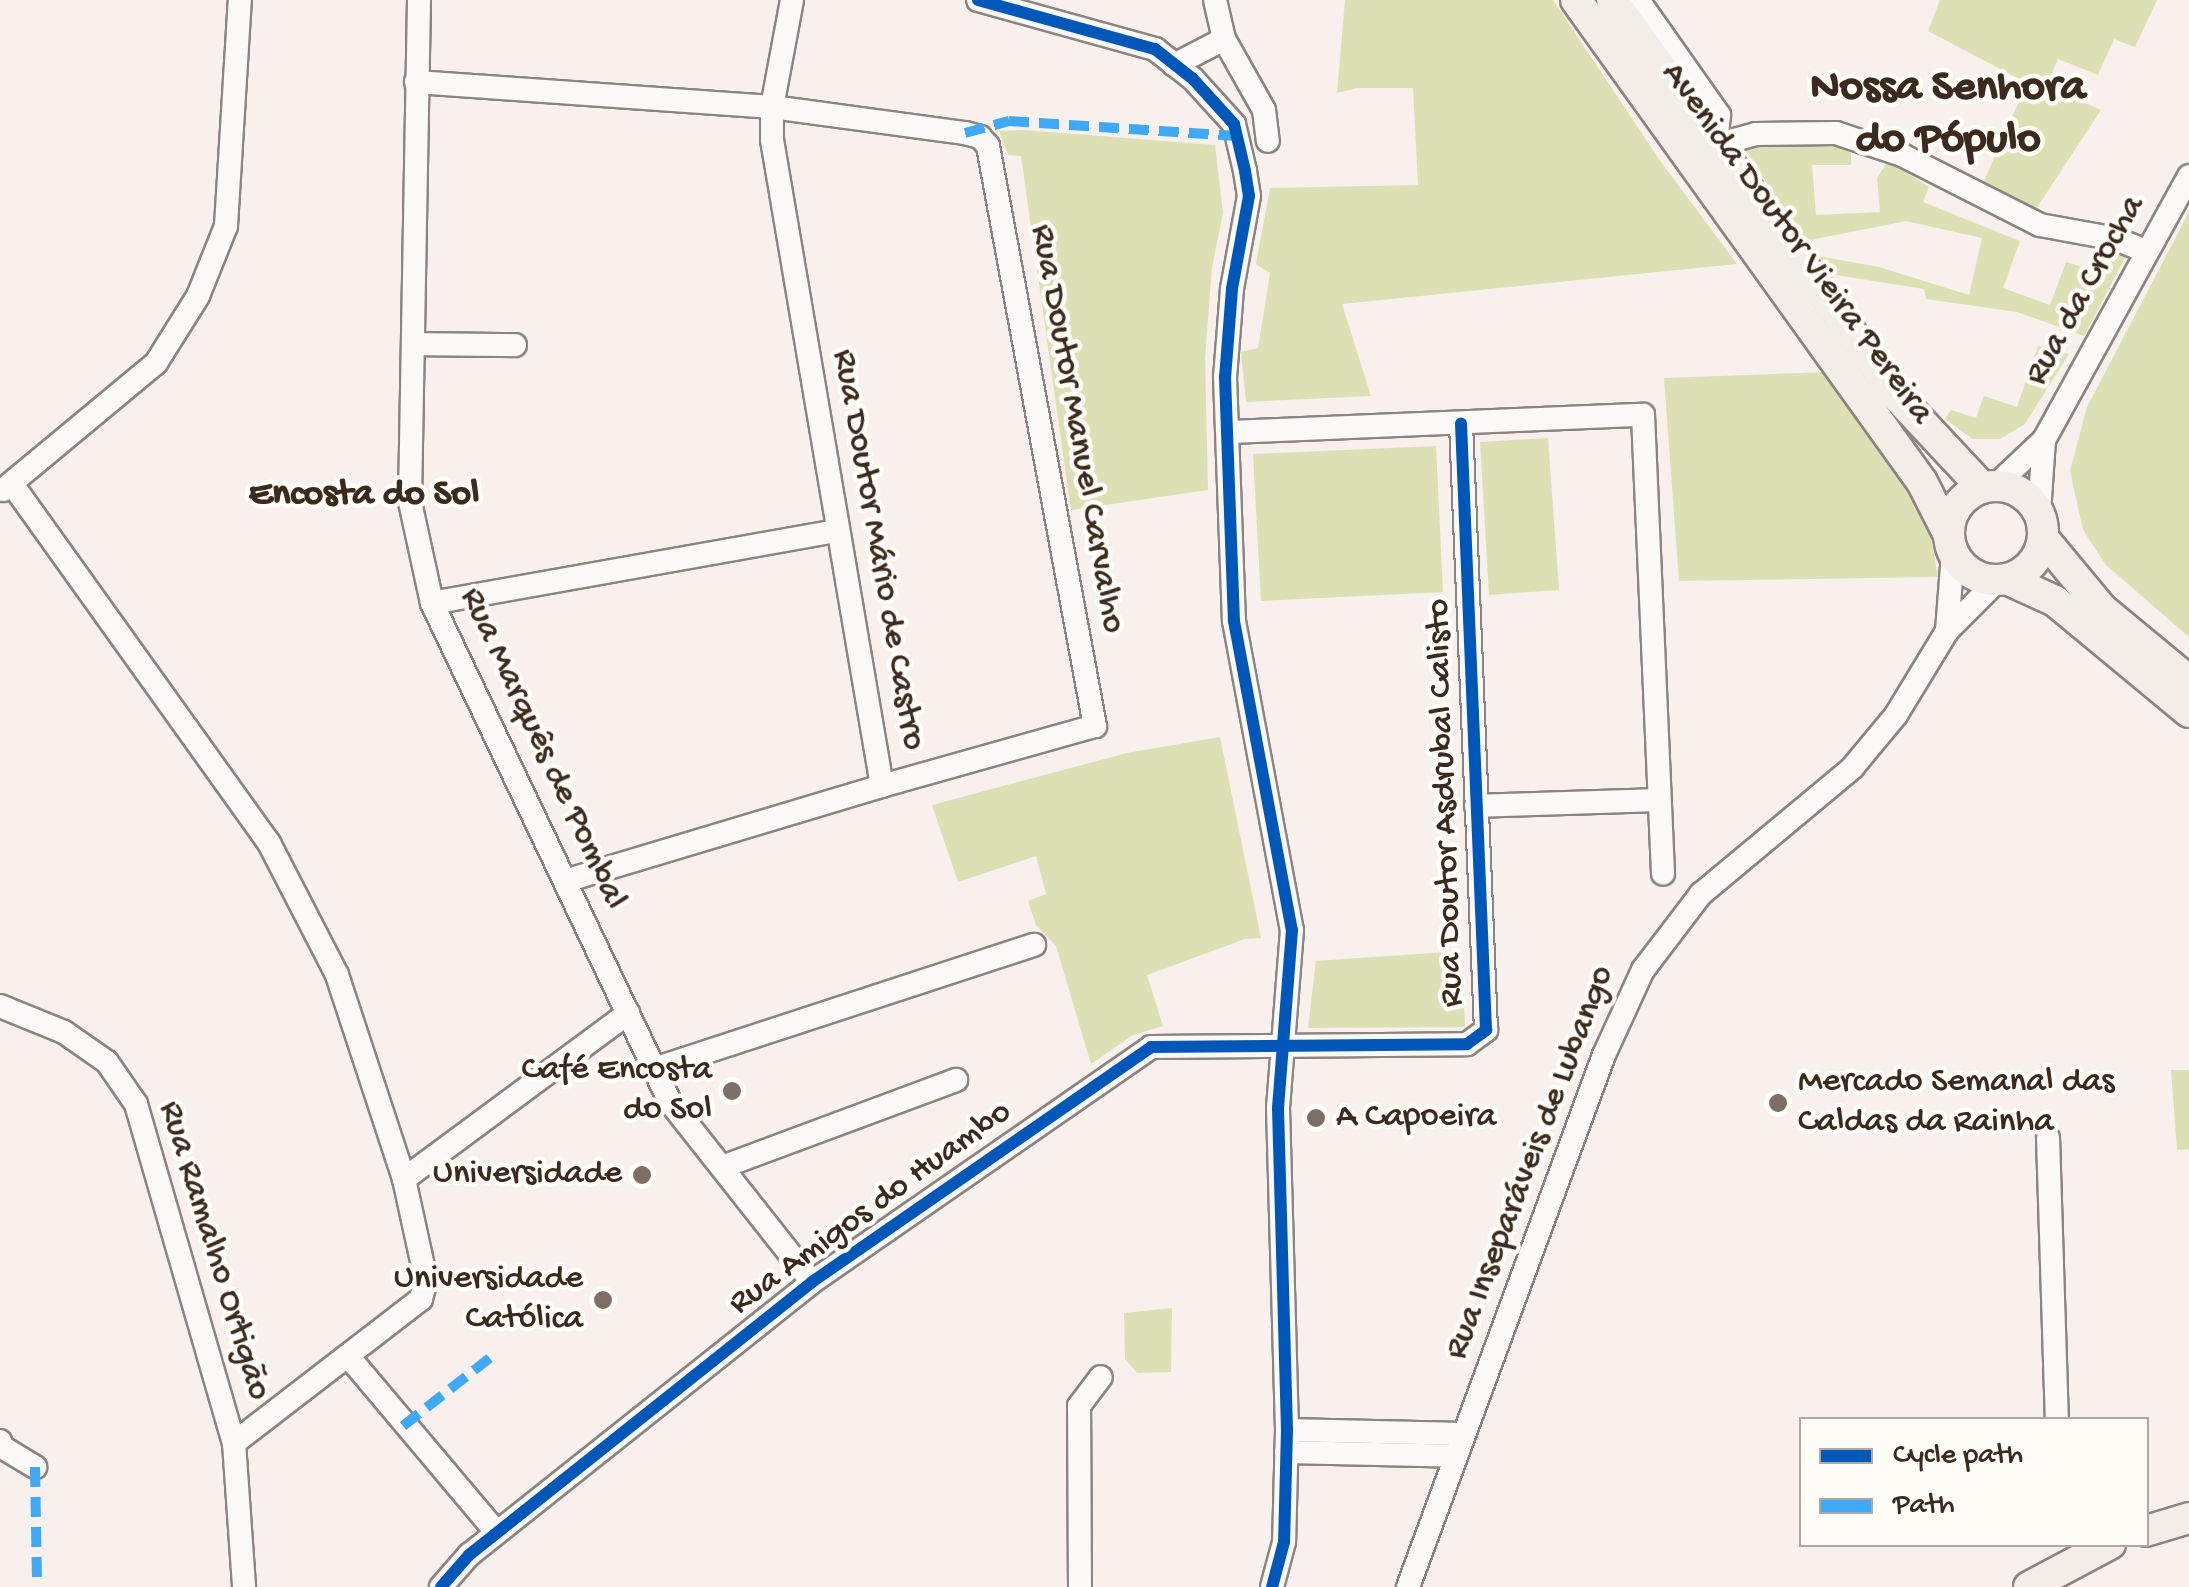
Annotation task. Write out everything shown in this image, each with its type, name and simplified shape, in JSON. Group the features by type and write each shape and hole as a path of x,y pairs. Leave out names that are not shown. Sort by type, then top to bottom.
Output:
{"main road":[{"name":"Avenida Doutor Vieira Pereira","path":"1576,0 1922,482 1951,544"},
{"name":"Avenida Doutor Vieira Pereira","path":"1612,0 1894,393 1989,487"},
{"path":"2189,681 2102,609 2021,493 1989,487 1962,501 1951,544 1972,574 2002,580 2055,601 2189,712"},
{"path":"2002,580 2034,562 2041,525"},
{"path":"2149,1530 2189,1518"},
{"path":"2029,1587 2094,1547"}],"street":[{"path":"234,1442 421,1299 426,1280 404,1179 336,975 269,843 6,488 156,362 211,270 226,226 240,0"},
{"name":"Rua Marquês de Pombal","path":"419,0 410,502 432,603 670,1102 812,1282"},
{"name":"Rua Doutor Mário de Castro","path":"565,881 882,786 772,140 772,107 792,0"},
{"path":"978,0 1005,3 1155,49 1234,124 1249,196 1228,329 1225,376 1234,621 1292,930 1278,1108 1286,1441 1284,1542 1272,1587"},
{"path":"1215,0 1224,40 1264,110 1268,141"},
{"name":"Avenida Doutor Vieira Pereira","path":"1638,0 1719,114 1716,145"},
{"path":"1174,64 1224,40"},
{"path":"416,82 772,107"},
{"name":"Rua Doutor Manuel Carvalho","path":"772,107 966,133 980,137 988,146 1095,726 882,786"},
{"path":"1716,145 1756,134 1836,134 1902,155 2040,225 2116,239 2146,251"},
{"name":"Rua da Crocha","path":"1989,487 2044,440 2189,176"},
{"path":"412,344 514,345"},
{"path":"1230,432 1644,415 1662,874"},
{"name":"Rua Doutor Asdrubal Calisto","path":"1281,1047 1467,1044 1486,1030 1460,424"},
{"name":"Rua da Crocha","path":"2041,525 2044,440"},
{"path":"432,603 837,530"},
{"name":"Rua Inseparáveis de Lubango","path":"1947,632 1951,544"},
{"name":"Rua Inseparáveis de Lubango","path":"1408,1587 1604,1055 1644,970 1701,894 1792,823 1875,743 1947,632 2002,580"},
{"path":"1476,806 1657,800"},
{"path":"654,1070 1034,945"},
{"name":"Rua Ramalho Ortigão","path":"0,1006 64,1032 107,1062 136,1104 234,1442 244,1587"},
{"path":"404,1179 628,1013"},
{"name":"Rua Amigos do Huambo","path":"441,1587 469,1555 812,1282 1151,1048 1281,1047"},
{"path":"722,1167 956,1080"},
{"path":"2048,1138 2057,1417"},
{"path":"348,1356 497,1533"},
{"path":"1080,1587 1078,1406 1101,1377"},
{"path":"0,1441 2,1447 35,1467"},
{"path":"1286,1441 1460,1445"}],"green space":[{"path":"1345,0 1553,0 1661,162 1737,264 1342,304 1371,396 1246,402 1241,352 1258,348 1270,273 1256,264 1270,188 1418,185 1413,88 1357,88 1337,93"},
{"path":"1940,0 2157,0 2135,47 2114,39 2098,75 2058,59 2046,86 2101,110 2036,209 1984,181 2027,83 1928,31"},
{"path":"999,131 1215,145 1223,213 1212,267 1205,358 1208,490 1071,510 1021,156 1008,155"},
{"path":"1802,138 1851,147 1851,165 1812,165 1816,215 1880,212 1877,178 1888,161 1929,187 1923,202 2020,241 2003,288 2050,305 2066,262 2088,269 2094,250 2114,244 2128,252 2084,336 2017,312 1926,299 1924,289 1836,275 1818,256 1879,267 1969,295 1982,238 1906,221 1805,241 1742,145"},
{"path":"2189,212 2189,637 2106,565 2083,530 2070,471 2087,407"},
{"path":"2038,346 2069,354 2025,424 2000,439 1973,439 1945,419 1951,410 1976,418 1984,396 2017,407"},
{"path":"1829,372 1913,489 1928,523 1938,577 1679,581 1664,378"},
{"path":"1548,438 1559,590 1489,595 1480,442"},
{"path":"1436,446 1443,592 1261,601 1253,454"},
{"path":"1220,737 1261,938 1245,939 1147,975 1163,1026 1133,1035 1091,1064 1056,946 1036,925 1028,901 1046,894 1036,856 958,882 932,805 1127,753"},
{"path":"1461,951 1465,1027 1308,1028 1316,961"},
{"path":"2171,1070 2189,1070 2189,1149 2177,1150"},
{"path":"1172,1308 1171,1372 1137,1373 1125,1359 1124,1313"}],"marked path":[{"path":"965,133 1009,121 1237,136"},
{"path":"403,1426 491,1357"},
{"path":"35,1467 37,1587"}],"cycle path":[{"path":"978,0 1155,49 1193,79 1234,124 1245,171 1249,196 1232,289 1225,377 1234,621 1292,930 1278,1108 1287,1430 1284,1542 1272,1587"},
{"path":"441,1587 469,1555 812,1282 1151,1047 1467,1044 1486,1030 1461,424"}],"place":[{"name":"Café Encosta do Sol","path":"732,1091"},
{"name":"Mercado Semanal das Caldas da Rainha","path":"1778,1103"},
{"name":"A Capoeira","path":"1316,1118"},
{"name":"Universidade","path":"642,1175"},
{"name":"Universidade Católica","path":"603,1300"}],"district":[{"name":"Nossa Senhora do Pópulo","path":"1948,115"},
{"name":"Encosta do Sol","path":"364,496"}]}
